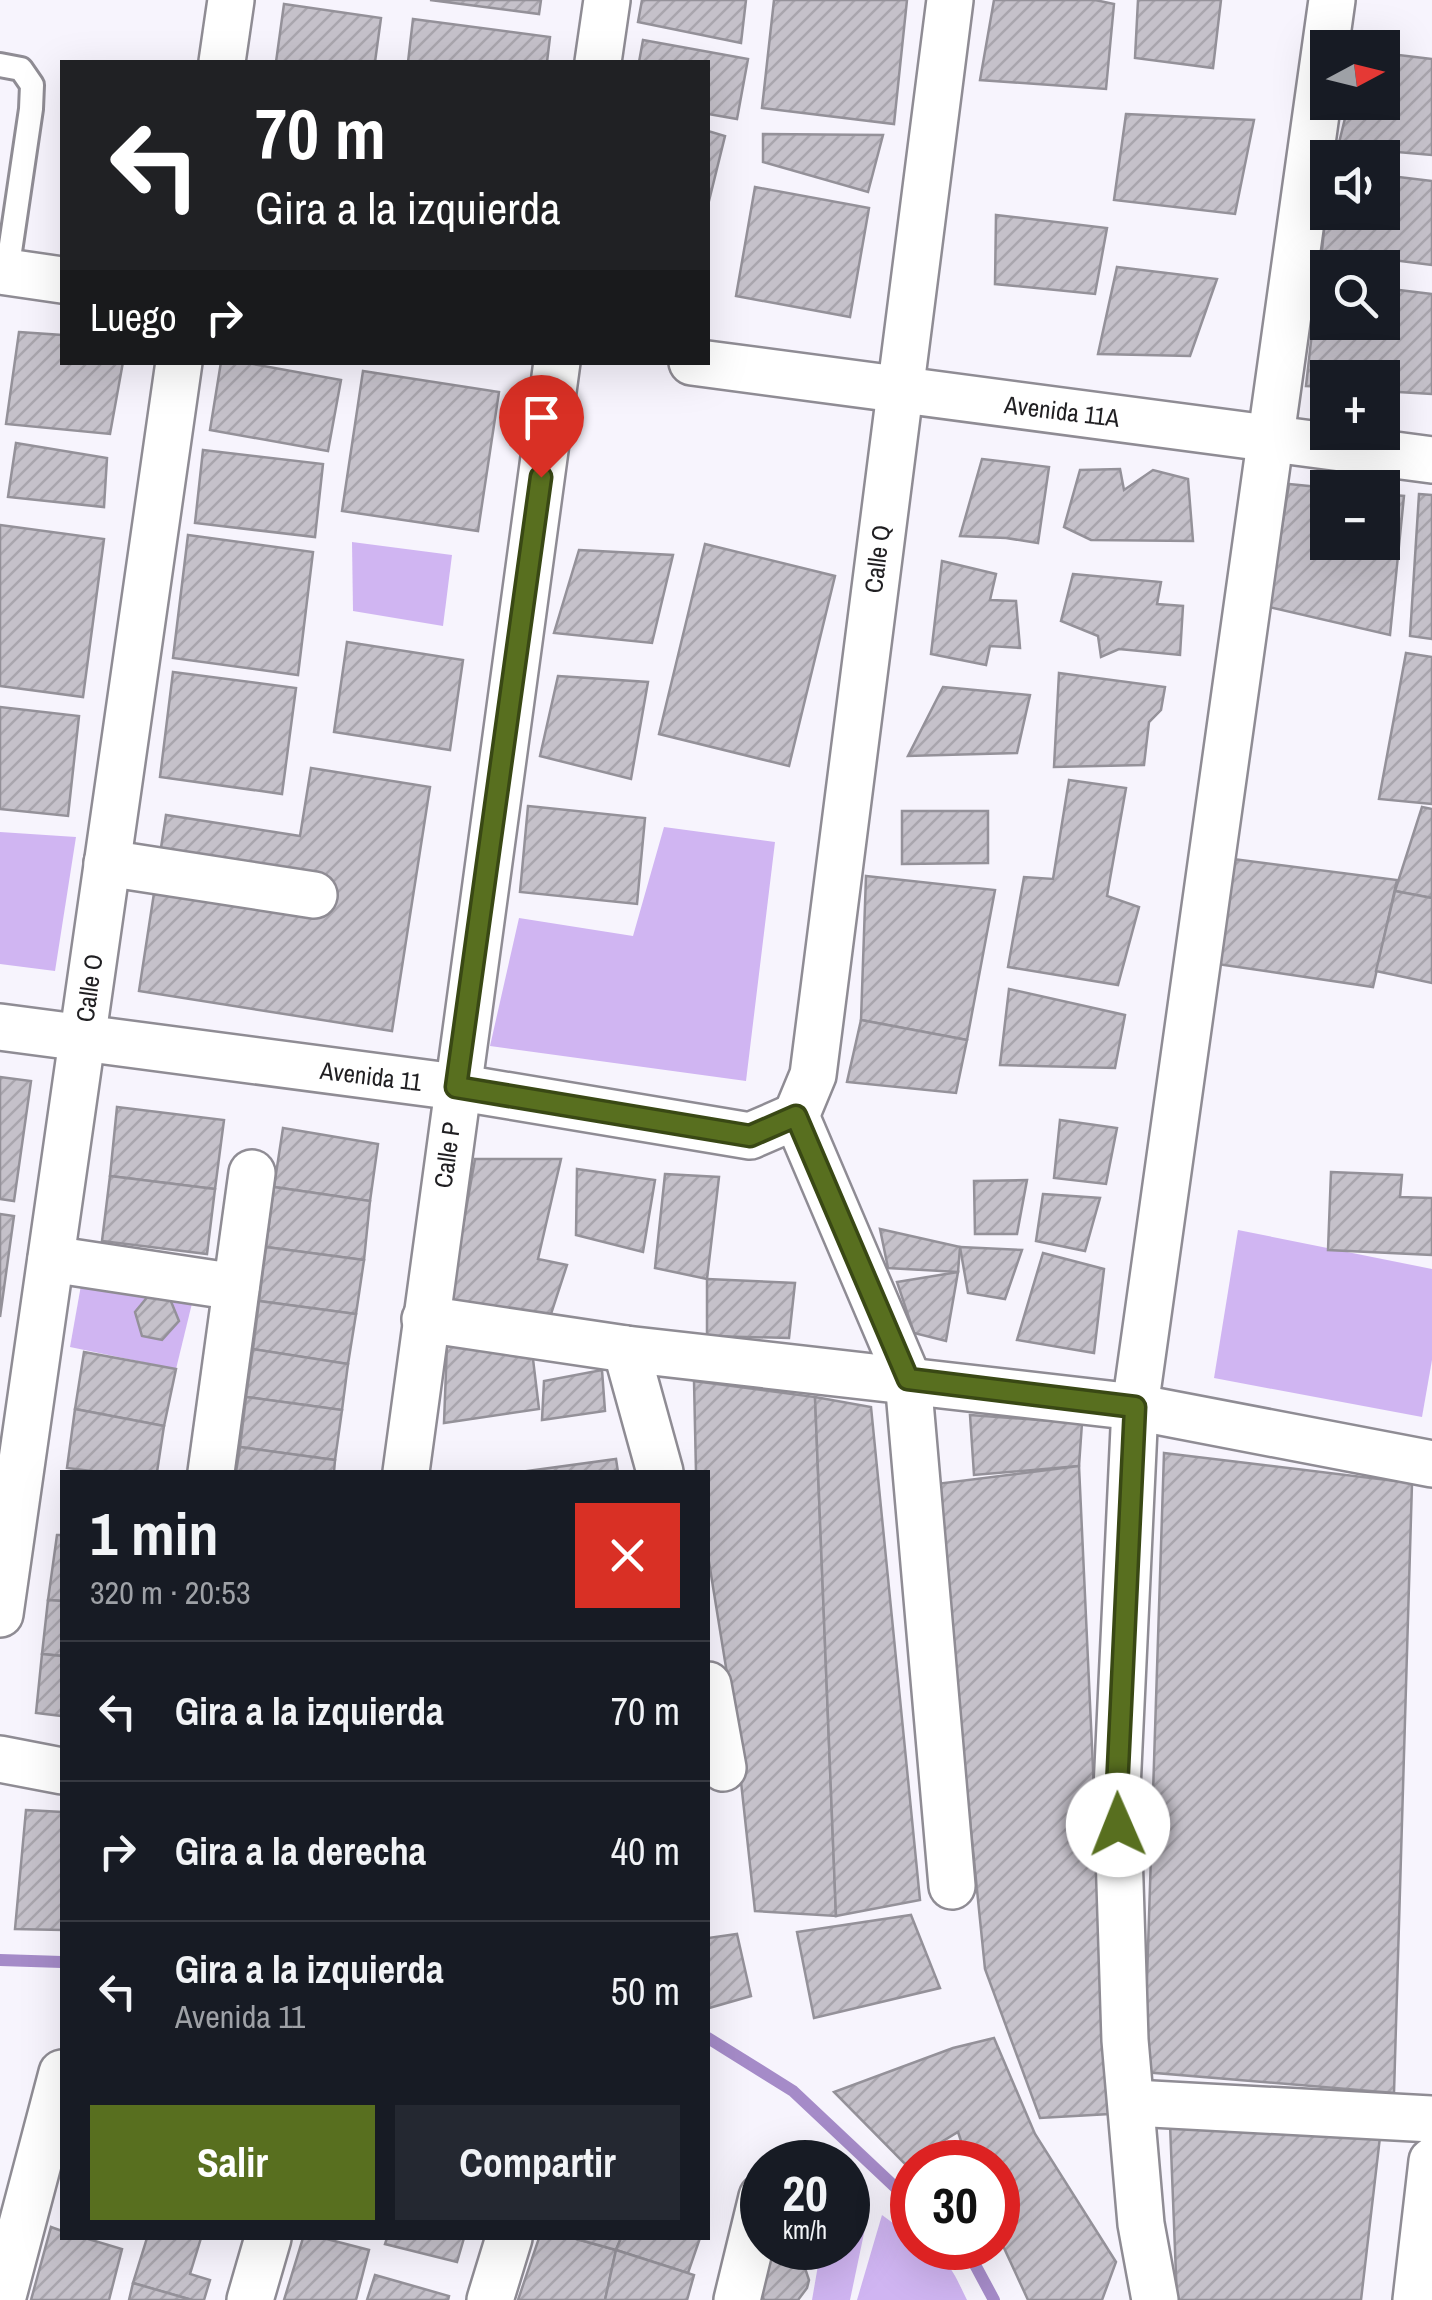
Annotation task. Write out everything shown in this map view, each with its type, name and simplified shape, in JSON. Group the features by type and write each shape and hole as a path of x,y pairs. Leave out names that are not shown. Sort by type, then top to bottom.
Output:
{"street":[{"path":"222,60 230,0"},
{"path":"598,60 607,0"},
{"name":"Calle Q","path":"796,1116 812,1074 950,0"},
{"path":"1155,2300 1140,2224 1125,2040 1117,1789 1135,1407 1332,0"},
{"path":"4,272 60,280"},
{"name":"Avenida 11A","path":"710,364 1432,460"},
{"name":"Calle O","path":"0,1614 179,365"},
{"name":"Calle P","path":"406,1470 556,365"},
{"path":"107,863 314,895"},
{"name":"Avenida 11","path":"0,1027 456,1087 750,1136 796,1116"},
{"path":"796,1116 908,1379 952,1886"},
{"path":"212,1470 252,1174"},
{"path":"50,1258 236,1287"},
{"path":"425,1319 626,1349 1135,1407 1432,1464"},
{"path":"626,1349 659,1470"},
{"path":"710,1696 723,1768"},
{"path":"0,1759 60,1770"},
{"path":"2,2300 60,2082"},
{"path":"1132,2103 1432,2118"},
{"path":"1416,2300 1432,2161"},
{"path":"250,2300 267,2240"},
{"path":"490,2300 508,2240"},
{"path":"737,2300 744,2270"}],"lane":[{"path":"0,66 21,69 32,84 4,272"}],"shaded area":[{"path":"352,542 452,555 443,626 353,611"},
{"path":"664,827 775,842 746,1081 490,1046 519,918 633,936"},
{"path":"0,832 76,837 55,971 0,964"},
{"path":"1238,1230 1432,1269 1432,1360 1422,1417 1214,1378"},
{"path":"83,1274 195,1291 176,1369 70,1347"},
{"path":"882,2215 890,2221 890,2270 952,2270 967,2300 857,2300 866,2270 870,2270 870,2256"},
{"path":"817,2270 856,2270 850,2300 812,2300"}],"building":[{"path":"430,0 541,0 539,14"},
{"path":"642,0 746,0 741,43 638,22"},
{"path":"774,0 907,0 894,124 762,108"},
{"path":"994,0 1095,0 1114,4 1106,89 980,80"},
{"path":"1138,0 1221,0 1213,68 1135,58"},
{"path":"284,4 381,18 375,60 276,60"},
{"path":"413,19 550,37 547,60 408,60"},
{"path":"643,40 748,59 737,119 710,114 710,60 639,60"},
{"path":"1400,55 1432,59 1432,155 1400,152 1400,140 1340,140 1345,120 1400,120"},
{"path":"1126,114 1254,120 1235,214 1114,200"},
{"path":"710,132 725,136 710,197"},
{"path":"763,134 883,135 868,192 763,162"},
{"path":"1400,177 1432,181 1432,265 1400,261 1400,250 1322,250 1324,230 1400,230"},
{"path":"755,187 869,208 850,317 736,296"},
{"path":"996,215 1107,228 1095,294 995,284"},
{"path":"1117,267 1217,279 1190,356 1098,354"},
{"path":"1400,290 1432,294 1432,394 1400,392 1400,360 1310,360 1310,386 1306,386 1311,340 1400,340"},
{"path":"19,332 60,335 60,365 122,365 110,434 6,424"},
{"path":"221,365 258,365 341,380 328,451 210,430"},
{"path":"363,371 499,392 478,531 342,511"},
{"path":"16,443 107,458 104,507 8,497"},
{"path":"203,450 323,464 315,537 195,523"},
{"path":"982,459 1049,467 1038,543 960,536"},
{"path":"1120,469 1124,490 1153,470 1188,479 1193,541 1091,540 1064,527 1080,470"},
{"path":"1289,484 1310,486 1310,560 1398,560 1390,635 1269,607"},
{"path":"1419,494 1432,495 1432,639 1410,636"},
{"path":"1400,496 1404,496 1400,536"},
{"path":"0,525 104,539 83,697 0,686"},
{"path":"188,535 313,552 298,675 173,658"},
{"path":"705,544 835,576 789,766 659,734"},
{"path":"579,550 673,555 652,643 554,633"},
{"path":"942,561 996,574 990,600 1016,601 1020,648 990,646 986,665 931,654"},
{"path":"1073,574 1161,582 1157,604 1183,606 1180,655 1119,649 1101,657 1098,636 1061,621"},
{"path":"347,642 463,660 450,750 334,732"},
{"path":"1406,653 1432,657 1432,804 1379,799"},
{"path":"173,672 296,688 282,794 160,777"},
{"path":"1059,673 1165,687 1161,710 1149,722 1144,765 1054,767"},
{"path":"558,676 648,682 631,779 540,756"},
{"path":"943,687 1030,695 1017,753 908,756"},
{"path":"0,707 79,716 68,816 0,809"},
{"path":"311,768 430,787 392,1031 139,991 166,815 300,836"},
{"path":"1069,780 1126,788 1107,896 1139,907 1118,985 1008,967 1024,877 1053,879"},
{"path":"528,806 645,818 637,904 520,892"},
{"path":"1422,807 1432,809 1432,898 1395,891"},
{"path":"902,811 988,811 988,863 902,864"},
{"path":"1233,859 1397,880 1373,987 1217,964"},
{"path":"866,876 995,890 967,1040 861,1020"},
{"path":"1395,891 1432,898 1432,983 1376,971"},
{"path":"1009,989 1125,1015 1115,1068 1000,1065"},
{"path":"861,1020 967,1040 956,1093 847,1082"},
{"path":"0,1077 31,1081 14,1201 0,1199"},
{"path":"117,1107 224,1120 215,1189 110,1176"},
{"path":"1060,1120 1117,1128 1106,1184 1054,1178"},
{"path":"283,1128 378,1144 370,1201 274,1187"},
{"path":"475,1159 561,1159 538,1259 567,1265 549,1320 449,1305"},
{"path":"577,1169 655,1180 643,1252 576,1235"},
{"path":"1331,1172 1402,1175 1400,1197 1432,1198 1432,1255 1328,1250"},
{"path":"665,1174 719,1177 707,1279 655,1268"},
{"path":"110,1176 215,1189 207,1254 102,1241"},
{"path":"1027,1180 1017,1234 975,1234 974,1181"},
{"path":"274,1187 370,1201 364,1260 266,1247"},
{"path":"1043,1194 1100,1198 1085,1251 1036,1241"},
{"path":"0,1214 14,1216 0,1317"},
{"path":"880,1229 960,1247 958,1272 888,1268"},
{"path":"266,1247 364,1260 356,1314 259,1301"},
{"path":"960,1247 1022,1250 1005,1299 968,1293"},
{"path":"1043,1253 1104,1269 1094,1353 1017,1340"},
{"path":"958,1272 946,1341 914,1333 897,1282"},
{"path":"707,1279 795,1283 789,1338 707,1336"},
{"path":"150,1294 170,1299 179,1321 162,1340 142,1336 135,1312"},
{"path":"259,1301 356,1314 348,1364 253,1349"},
{"path":"447,1344 533,1359 539,1409 444,1423"},
{"path":"253,1349 348,1364 342,1410 246,1397"},
{"path":"84,1352 176,1369 164,1426 75,1409"},
{"path":"602,1370 605,1411 542,1420 544,1381"},
{"path":"694,1381 815,1397 836,1916 755,1911 734,1717 710,1568 710,1470 696,1470"},
{"path":"246,1397 342,1410 335,1460 240,1447"},
{"path":"815,1397 871,1407 920,1900 836,1916"},
{"path":"75,1409 164,1426 157,1470 67,1468"},
{"path":"970,1415 1082,1423 1079,1466 974,1475"},
{"path":"240,1447 335,1460 334,1470 236,1470"},
{"path":"1164,1453 1412,1483 1394,2093 1144,2072"},
{"path":"616,1459 618,1470 535,1470"},
{"path":"1079,1466 1109,2114 1040,2118 985,1969 936,1484"},
{"path":"57,1535 60,1535 60,1601 48,1600"},
{"path":"48,1600 60,1601 60,1656 42,1654"},
{"path":"42,1654 60,1656 60,1716 36,1713"},
{"path":"26,1810 60,1812 60,1930 15,1929"},
{"path":"911,1915 940,1988 814,2018 797,1932"},
{"path":"737,1934 751,1996 710,2008 710,1938"},
{"path":"994,2038 1035,2134 1116,2262 1102,2300 1028,2300 1014,2270 1020,2270 1020,2140 961,2140 958,2132 945,2140 890,2140 890,2149 834,2092 953,2048"},
{"path":"1170,2124 1380,2137 1361,2300 1177,2300"},
{"path":"51,2227 60,2230 60,2240 92,2240 122,2249 109,2300 31,2300"},
{"path":"146,2240 200,2240 190,2274 210,2280 204,2300 133,2283"},
{"path":"302,2240 331,2240 369,2250 356,2300 284,2300"},
{"path":"386,2240 463,2240 457,2262 385,2244"},
{"path":"538,2240 580,2240 616,2250 605,2300 518,2300"},
{"path":"580,2240 620,2240 616,2250"},
{"path":"620,2240 699,2240 688,2273 616,2250"},
{"path":"616,2250 694,2275 687,2300 605,2300"},
{"path":"763,2270 806,2270 809,2280 798,2300 764,2300 758,2285"},
{"path":"375,2275 449,2296 448,2300 367,2300"},
{"path":"133,2283 192,2300 129,2300"}],"waterway":[{"path":"0,1960 60,1962"},
{"path":"710,2039 793,2091 890,2182"},
{"path":"978,2270 994,2300"}],"route":[{"path":"541,477 456,1087 750,1136 796,1116 908,1379 1135,1407 1118,1825"}]}
